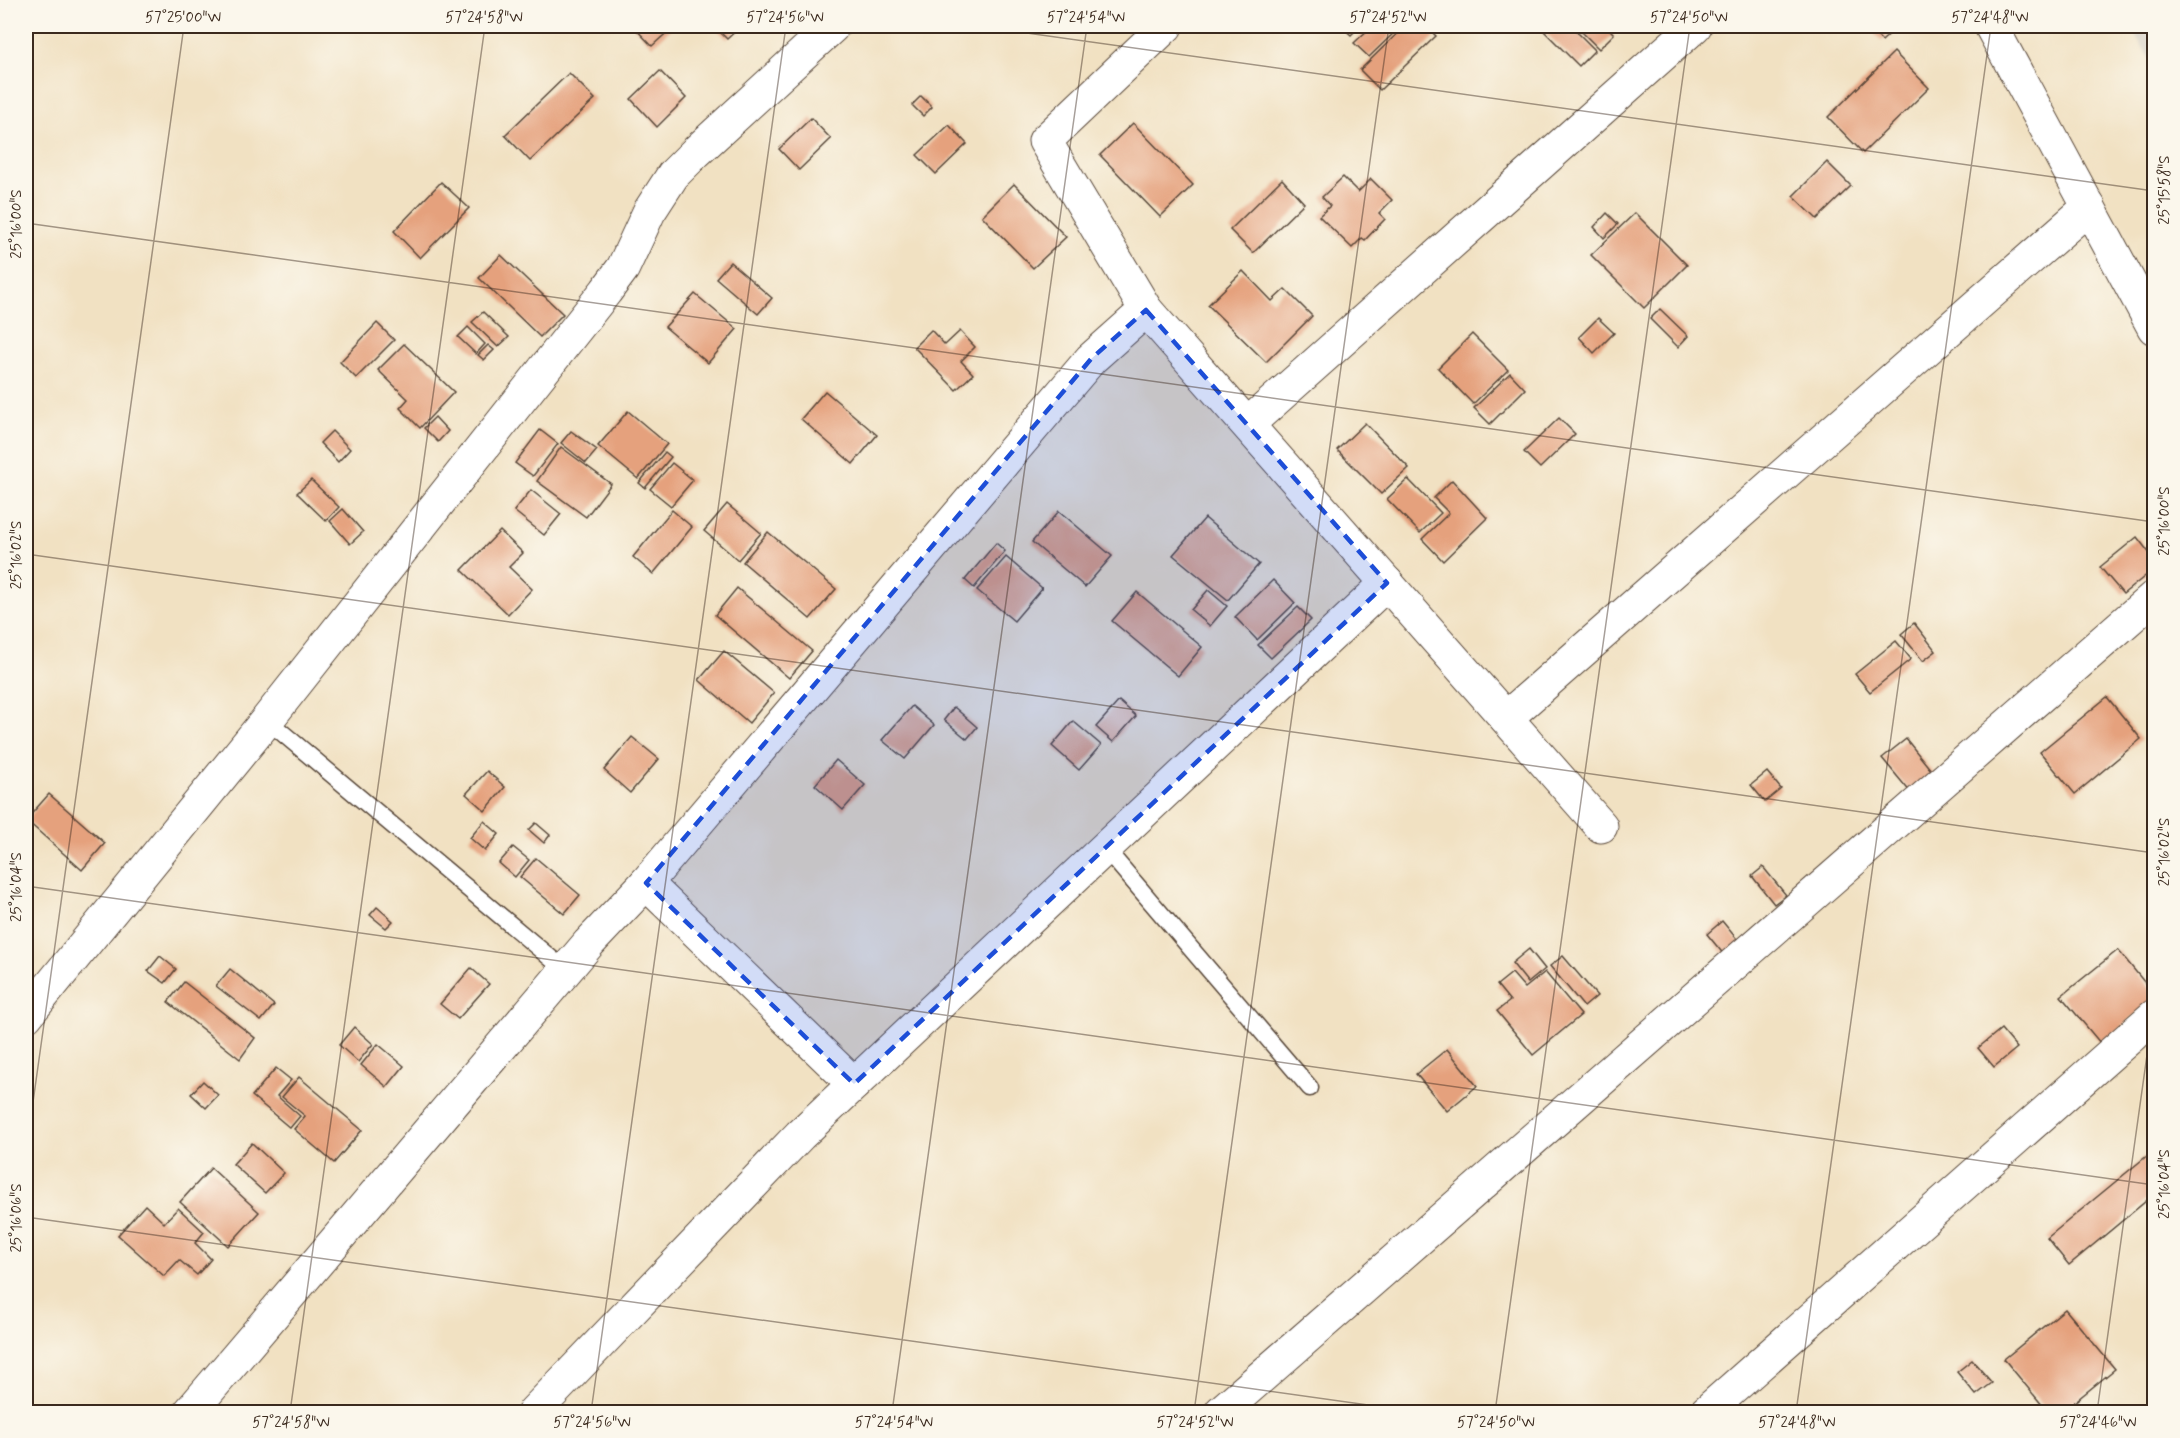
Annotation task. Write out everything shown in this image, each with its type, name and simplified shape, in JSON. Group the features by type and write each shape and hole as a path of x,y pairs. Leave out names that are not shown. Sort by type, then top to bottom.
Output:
{"street":[{"path":"26,1016 267,720 606,291 623,268 649,212 673,175 833,26"},
{"path":"1166,26 1045,141 1146,310 1601,826"},
{"path":"1248,424 1695,26"},
{"path":"1991,26 2154,328"},
{"path":"1506,718 2089,207"},
{"path":"190,1413 589,943 646,883 1091,359 1146,310"},
{"path":"534,1413 800,1135 1387,583"},
{"path":"1221,1413 2154,597"},
{"path":"646,883 854,1084"},
{"path":"1706,1413 2154,1016"}],"lane":[{"path":"267,720 566,970"},
{"path":"1105,848 1310,1088"}],"highlighted area":[{"path":"1146,310 1387,583 854,1084 646,883 1091,359"}],"shaded area":[{"path":"2130,26 2154,26 2154,66"}],"building":[{"path":"633,26 674,26 652,46"},
{"path":"714,26 741,26 727,39"},
{"path":"1341,26 1360,26 1351,35"},
{"path":"1372,26 1401,26 1369,57 1354,43"},
{"path":"1405,26 1426,26 1436,36 1380,90 1360,70"},
{"path":"1539,26 1571,26 1595,50 1579,66"},
{"path":"1576,26 1606,26 1614,34 1599,49"},
{"path":"1867,26 1898,26 1882,41"},
{"path":"1894,52 1929,88 1863,153 1828,117"},
{"path":"660,71 686,98 657,127 631,99"},
{"path":"569,73 595,99 530,161 505,135"},
{"path":"921,96 932,107 923,116 912,105"},
{"path":"811,118 831,139 799,170 779,149"},
{"path":"1133,123 1193,185 1160,217 1100,155"},
{"path":"949,125 967,144 936,174 917,155"},
{"path":"1827,162 1851,186 1817,219 1793,196"},
{"path":"1343,177 1358,192 1371,179 1392,200 1379,213 1385,219 1365,240 1362,238 1352,248 1319,216 1330,206 1322,197"},
{"path":"1282,179 1304,203 1253,253 1230,230"},
{"path":"441,182 469,208 420,258 394,231"},
{"path":"1014,184 1066,237 1033,268 982,216"},
{"path":"1607,213 1618,224 1604,238 1594,227"},
{"path":"1635,213 1687,265 1644,308 1591,255"},
{"path":"501,255 563,314 540,337 479,278"},
{"path":"730,262 772,298 758,314 716,278"},
{"path":"1243,271 1272,301 1285,289 1312,316 1266,362 1208,305"},
{"path":"695,294 737,329 708,363 665,327"},
{"path":"1660,309 1688,336 1678,347 1650,319"},
{"path":"483,312 509,337 498,347 472,322"},
{"path":"1598,318 1614,333 1594,353 1579,337"},
{"path":"377,323 394,340 356,378 340,362"},
{"path":"468,327 485,344 476,354 458,337"},
{"path":"931,330 945,345 960,331 975,347 961,361 973,374 956,390 914,347"},
{"path":"1472,334 1508,370 1473,404 1438,368"},
{"path":"404,344 454,392 420,428 400,408 408,399 378,370"},
{"path":"488,345 494,350 484,360 478,355"},
{"path":"1510,373 1525,389 1490,424 1474,408"},
{"path":"825,391 877,435 853,464 801,419"},
{"path":"628,411 667,444 638,479 598,446"},
{"path":"435,417 448,431 438,442 424,428"},
{"path":"1559,418 1575,434 1540,468 1524,452"},
{"path":"1365,423 1409,468 1381,494 1337,450"},
{"path":"540,430 558,444 533,476 515,463"},
{"path":"332,431 350,449 338,462 320,443"},
{"path":"571,431 597,450 586,463 561,443"},
{"path":"561,447 611,484 586,517 537,481"},
{"path":"665,452 671,457 645,488 639,483"},
{"path":"672,463 693,480 671,506 650,489"},
{"path":"1408,479 1441,513 1420,533 1387,499"},
{"path":"311,480 339,507 326,521 297,493"},
{"path":"1452,480 1487,518 1443,561 1422,539 1449,513 1434,498"},
{"path":"531,490 561,514 544,535 514,511"},
{"path":"727,504 761,533 738,560 704,531"},
{"path":"343,509 363,532 350,544 330,521"},
{"path":"672,510 692,527 653,574 633,557"},
{"path":"1059,511 1112,556 1085,587 1032,542"},
{"path":"1205,518 1259,564 1228,600 1173,555"},
{"path":"500,531 523,553 509,567 532,589 508,614 462,570"},
{"path":"768,532 836,589 810,619 743,562"},
{"path":"2137,537 2154,559 2154,569 2123,594 2100,567"},
{"path":"996,543 1005,551 974,588 965,580"},
{"path":"1006,557 1042,588 1014,621 977,590"},
{"path":"1273,580 1295,603 1257,640 1235,617"},
{"path":"737,588 812,651 789,678 715,615"},
{"path":"1208,590 1227,606 1210,626 1191,610"},
{"path":"1137,592 1202,647 1178,676 1112,621"},
{"path":"1298,607 1311,620 1271,658 1258,645"},
{"path":"1914,623 1936,651 1923,661 1901,634"},
{"path":"1896,641 1911,659 1870,692 1855,674"},
{"path":"724,651 774,693 749,723 699,680"},
{"path":"2107,697 2141,739 2075,794 2040,752"},
{"path":"1119,701 1136,716 1113,742 1096,727"},
{"path":"912,706 934,725 905,759 882,740"},
{"path":"954,707 977,727 967,739 944,720"},
{"path":"1073,721 1101,745 1079,770 1052,746"},
{"path":"632,737 659,759 630,793 604,770"},
{"path":"1906,739 1939,780 1916,799 1882,758"},
{"path":"836,760 865,785 843,810 815,785"},
{"path":"26,770 32,777 26,784"},
{"path":"487,771 505,787 485,811 466,794"},
{"path":"1767,772 1781,789 1765,802 1751,785"},
{"path":"49,794 105,843 82,870 26,820"},
{"path":"484,821 499,834 485,851 470,838"},
{"path":"536,823 550,835 544,843 529,830"},
{"path":"513,847 529,860 515,877 499,863"},
{"path":"536,858 580,895 564,914 520,877"},
{"path":"1763,867 1786,895 1774,904 1752,876"},
{"path":"377,907 393,921 386,928 370,915"},
{"path":"1722,921 1741,944 1725,956 1707,934"},
{"path":"1529,949 1545,969 1528,983 1512,963"},
{"path":"2118,950 2154,994 2154,1000 2101,1044 2061,996"},
{"path":"160,956 176,969 165,983 148,971"},
{"path":"1563,956 1597,996 1584,1007 1550,966"},
{"path":"471,968 489,984 458,1019 440,1004"},
{"path":"230,969 274,1005 261,1021 216,986"},
{"path":"1545,972 1581,1015 1533,1055 1497,1011 1510,1001 1497,985 1512,973 1525,988"},
{"path":"184,982 255,1038 240,1059 168,1002"},
{"path":"354,1027 373,1044 358,1062 339,1045"},
{"path":"2001,1029 2017,1048 1994,1067 1978,1048"},
{"path":"378,1044 404,1066 387,1087 361,1065"},
{"path":"1447,1049 1477,1086 1447,1111 1416,1074"},
{"path":"276,1068 291,1080 277,1096 300,1116 290,1128 252,1096"},
{"path":"299,1077 362,1130 334,1163 294,1129 305,1116 282,1097"},
{"path":"203,1081 218,1095 206,1108 191,1094"},
{"path":"252,1143 284,1173 265,1193 233,1164"},
{"path":"2154,1150 2154,1202 2151,1197 2069,1265 2047,1238"},
{"path":"211,1168 259,1212 228,1246 180,1202"},
{"path":"145,1205 164,1223 178,1208 204,1232 195,1243 211,1259 197,1275 179,1260 164,1276 118,1235"},
{"path":"2065,1309 2115,1369 2062,1412 2048,1412 2004,1359"},
{"path":"1972,1360 1992,1383 1976,1395 1957,1372"}]}
